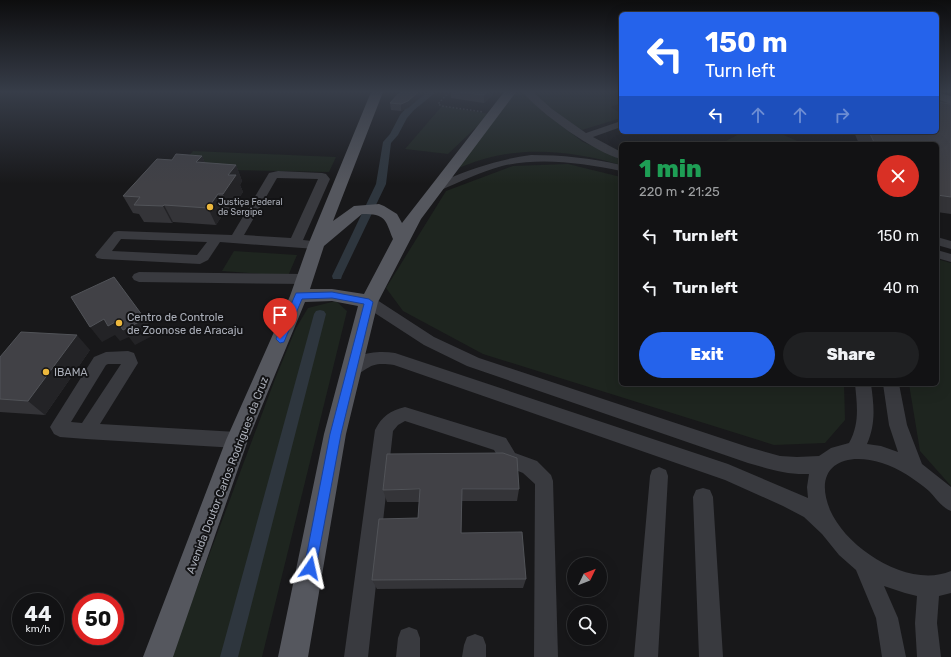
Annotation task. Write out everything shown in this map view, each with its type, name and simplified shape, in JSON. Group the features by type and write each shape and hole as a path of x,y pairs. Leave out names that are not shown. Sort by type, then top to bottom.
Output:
{"main road":[{"name":"Avenida Doutor Carlos Rodrigues da Cruz","path":"158,657 237,440 302,287 316,245 365,123"},
{"path":"293,657 335,434 369,302 414,217 486,123"},
{"path":"316,245 359,209 379,209 392,217 401,239"},
{"path":"302,287 332,295 369,302"}],"street":[{"path":"564,123 583,137 619,155"},
{"path":"583,137 619,125"},
{"path":"435,189 464,175 485,168 502,163 529,159 568,159 619,168"},
{"path":"236,239 273,175 322,176 324,179 295,243"},
{"path":"216,238 203,258 200,260 102,255 118,235 216,238 236,239 316,245"},
{"path":"939,242 951,245"},
{"path":"939,255 951,258"},
{"path":"139,277 302,287"},
{"path":"369,302 429,341 473,362 748,455 780,464 797,466 823,464 836,455 854,451 874,452 894,459 915,470 932,483 951,502"},
{"path":"350,371 364,361 373,358 382,356 394,359 728,472 790,499 811,510 829,527 844,545 863,562 885,576 908,584 929,587 951,582"},
{"path":"86,430 130,362 129,358 106,358 100,361 58,427 60,429 237,440"},
{"path":"854,451 863,437 866,428 867,418 863,386"},
{"path":"891,386 898,425 915,470"},
{"path":"356,657 384,430 390,421 396,416 405,414 500,444 509,459 530,467 544,481 546,657"},
{"path":"823,464 816,481 818,502 829,527"},
{"path":"646,657 659,476"},
{"path":"703,497 711,657"},
{"path":"863,562 887,618 894,657"},
{"path":"929,587 926,623 929,657"}],"shaded area":[{"path":"428,123 481,123 448,154 405,149"},
{"path":"488,123 557,123 583,142 619,157 619,164 604,160 553,152 518,153 480,160 452,170"},
{"path":"571,123 606,123 582,130"},
{"path":"739,134 782,134 800,142 724,142"},
{"path":"193,151 336,157 329,172 178,169"},
{"path":"568,164 619,177 619,386 844,386 845,420 825,443 774,445 483,354 403,311 386,288 446,191 513,166"},
{"path":"234,251 297,255 288,276 222,271"},
{"path":"939,260 951,263 951,486 920,451 909,386 939,386"},
{"path":"336,301 347,311 262,657 171,657 275,379 296,328 308,308"}],"building":[{"path":"939,123 951,123 951,197 939,195 939,142 874,142 870,134 939,134"},
{"path":"176,154 202,156 196,162 236,165 228,175 236,175 223,194 218,194 208,208 164,205 134,205 140,197 123,196 157,159 172,160"},
{"path":"114,277 145,319 123,330 117,321 108,326 104,319 90,327 71,297"},
{"path":"21,332 77,335 28,401 0,399 0,357"},
{"path":"503,453 517,458 519,489 462,489 461,533 522,532 526,579 372,580 379,519 418,518 420,489 383,490 387,454"}],"waterway":[{"path":"337,276 381,184 387,142 394,135 400,123"},
{"path":"229,657 320,314"}],"place":[{"name":"Justiça Federal de Sergipe","path":"210,207"},
{"name":"Centro de Controle de Zoonose de Aracaju","path":"119,323"},
{"name":"IBAMA","path":"46,372"}],"route":[{"path":"280,339 299,296 332,295 369,302 335,434 310,568"}]}
